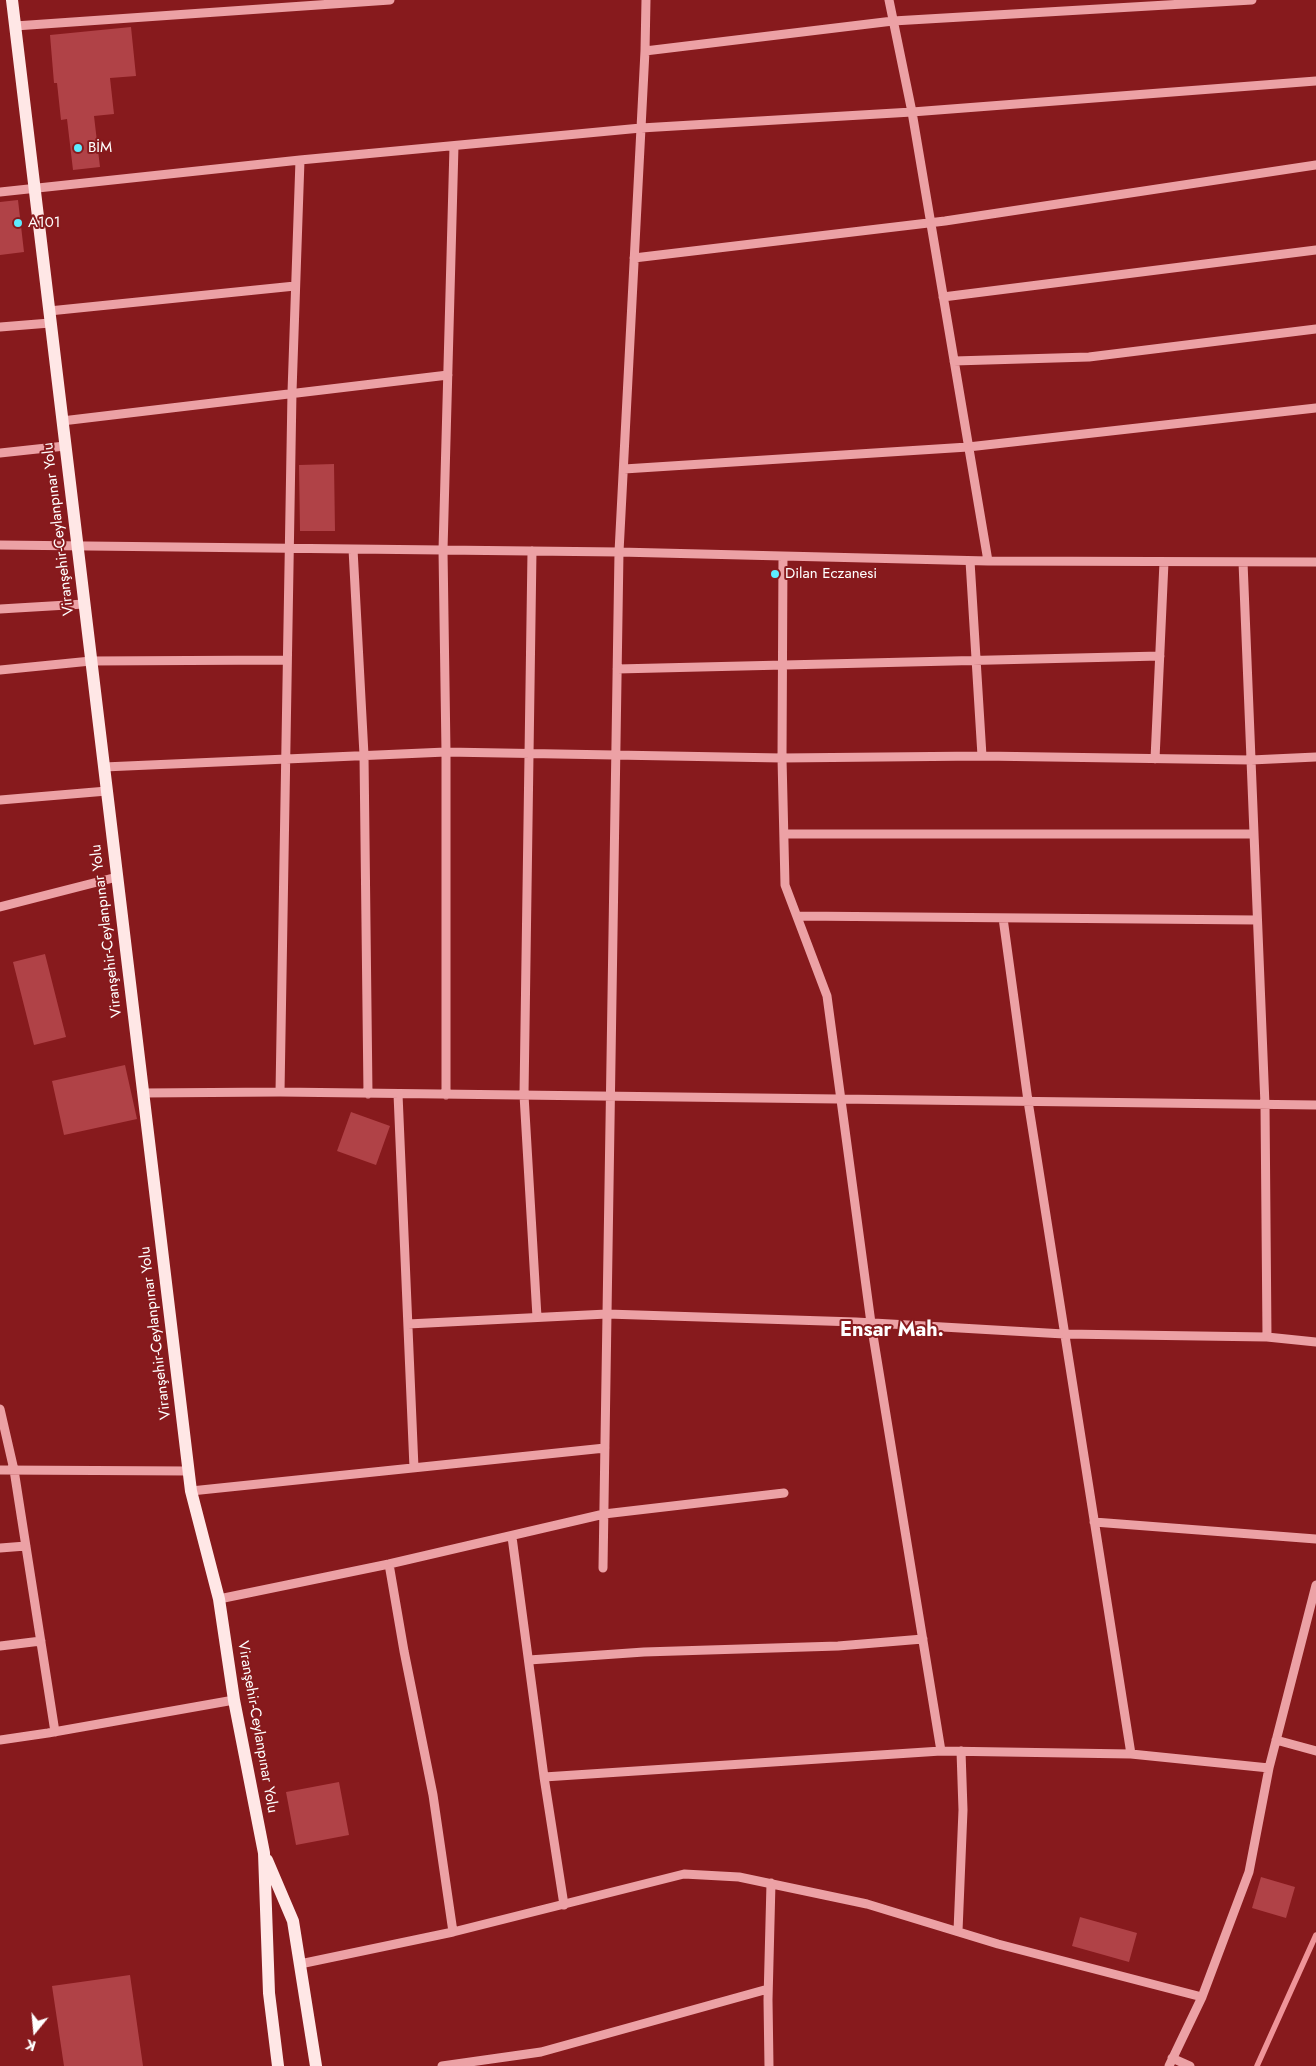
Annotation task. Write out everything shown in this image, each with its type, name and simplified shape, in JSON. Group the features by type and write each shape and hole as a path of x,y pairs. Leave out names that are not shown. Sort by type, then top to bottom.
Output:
{"main road":[{"name":"Viranşehir-Ceylanpınar Yolu","path":"12,0 191,1491 219,1599 234,1700 264,1853 269,1993 278,2066"},
{"name":"Viranşehir-Ceylanpınar Yolu","path":"264,1853 293,1921 316,2066"}],"street":[{"path":"15,26 390,0"},
{"path":"603,1568 619,552 646,0"},
{"path":"889,0 912,112 988,561"},
{"path":"645,51 893,21 1252,0"},
{"path":"0,192 300,160 641,128 912,112 1316,81"},
{"path":"446,1095 446,752 443,550 454,146"},
{"path":"280,1092 292,392 300,160"},
{"path":"634,258 930,223 1316,165"},
{"path":"942,297 1316,250"},
{"path":"0,327 50,317 295,286"},
{"path":"954,361 1089,357 1316,330"},
{"path":"62,421 292,392 448,375"},
{"path":"624,469 968,447 1316,408"},
{"path":"0,453 65,446"},
{"path":"0,545 619,552 970,561 1316,562"},
{"path":"353,549 364,755 368,1094"},
{"path":"532,551 524,1095 537,1317"},
{"path":"783,556 782,758 785,885 827,996 871,1323 941,1751"},
{"path":"970,561 982,756"},
{"path":"1155,759 1164,562"},
{"path":"1243,562 1264,1105 1267,1337"},
{"path":"0,609 84,604"},
{"path":"617,669 976,662 1160,656"},
{"path":"0,670 91,660 287,660"},
{"path":"104,767 446,752 782,758 982,756 1251,760 1316,757"},
{"path":"0,800 107,791"},
{"path":"784,834 1254,834"},
{"path":"0,907 117,877"},
{"path":"797,916 1257,920"},
{"path":"1003,918 1028,1101 1131,1754"},
{"path":"143,1093 280,1092 1316,1105"},
{"path":"398,1094 414,1468"},
{"path":"408,1324 607,1314 871,1323 1064,1334 1267,1337 1316,1342"},
{"path":"0,1409 14,1470 55,1732"},
{"path":"191,1491 605,1448"},
{"path":"0,1470 189,1471"},
{"path":"219,1599 512,1537 604,1514 784,1494"},
{"path":"1094,1522 1316,1540"},
{"path":"512,1537 544,1777 564,1905"},
{"path":"0,1548 26,1546"},
{"path":"389,1564 433,1795 453,1932"},
{"path":"1190,2066 1171,2062 1202,1997 1249,1872 1269,1768 1316,1585"},
{"path":"529,1660 644,1652 838,1646 923,1639"},
{"path":"0,1646 41,1640"},
{"path":"0,1740 234,1700"},
{"path":"1276,1740 1316,1750"},
{"path":"544,1777 941,1751 1131,1754 1269,1768"},
{"path":"958,1932 963,1810 961,1751"},
{"path":"300,1964 453,1932 684,1874 739,1877 867,1904 958,1932 1202,1997"},
{"path":"770,1884 768,1988 770,2066"},
{"path":"442,2066 541,2052 768,1988"}],"building":[{"path":"131,27 136,76 110,78 114,114 94,116 100,167 73,170 67,119 61,120 57,83 54,83 50,35"},
{"path":"18,200 24,252 0,255 0,202"},
{"path":"334,464 335,531 300,531 299,465"},
{"path":"45,954 66,1037 34,1045 13,962"},
{"path":"125,1065 137,1119 64,1135 52,1081"},
{"path":"351,1112 390,1126 376,1165 337,1151"},
{"path":"339,1782 349,1835 296,1845 286,1792"},
{"path":"1261,1877 1295,1887 1286,1918 1252,1908"},
{"path":"1080,1917 1137,1933 1129,1962 1072,1946"},
{"path":"130,1975 143,2066 64,2066 52,1986"}],"waterway":[{"path":"1257,2066 1316,1935"}],"place":[{"name":"BİM","path":"78,148"},
{"name":"A101","path":"18,223"},
{"name":"Dilan Eczanesi","path":"775,574"}],"district":[{"name":"Ensar Mah.","path":"892,1331"}]}
